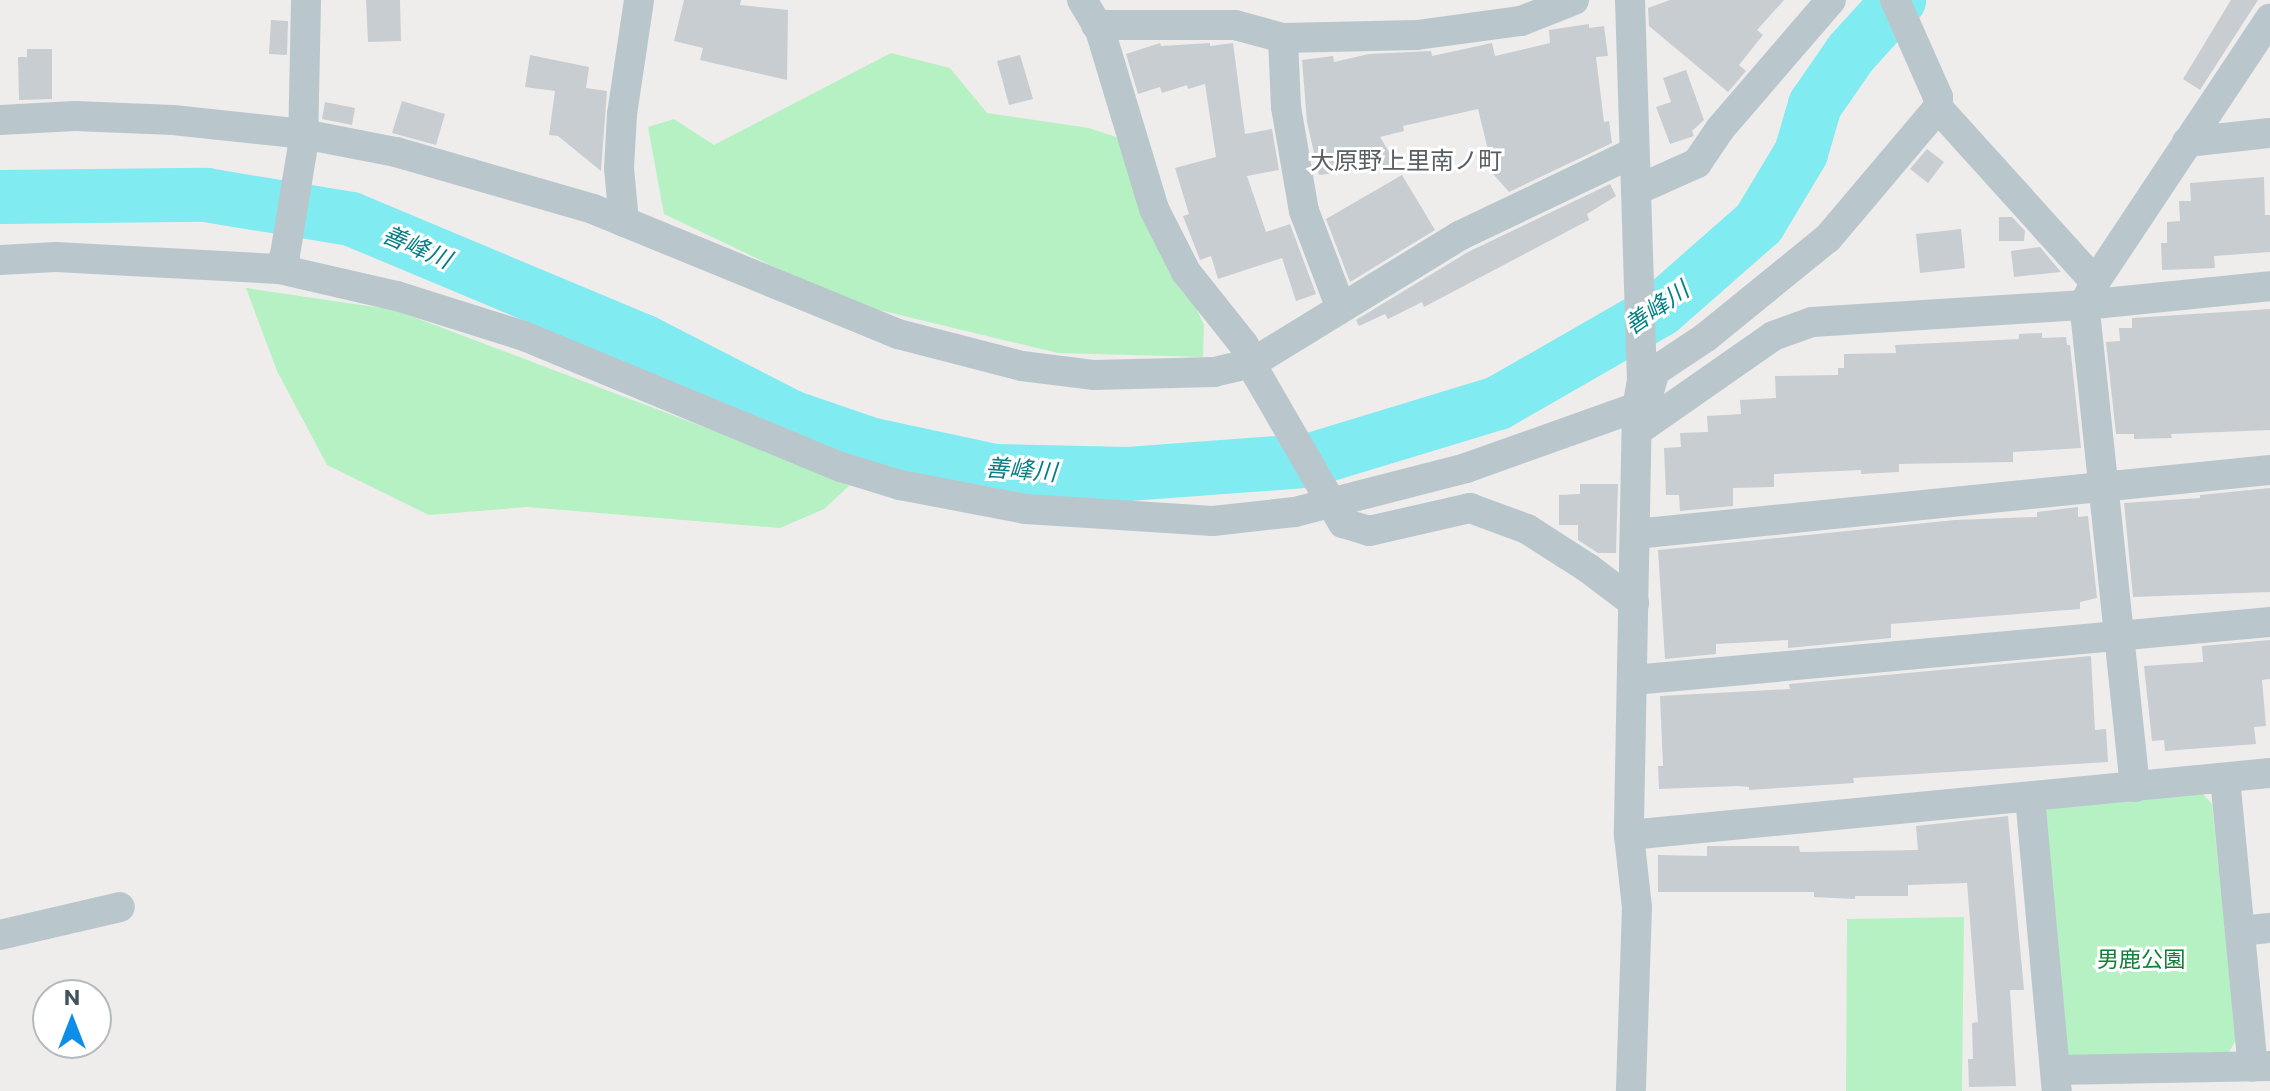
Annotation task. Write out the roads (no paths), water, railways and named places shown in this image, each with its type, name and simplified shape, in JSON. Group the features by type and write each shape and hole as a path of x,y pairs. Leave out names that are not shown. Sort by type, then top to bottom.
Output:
{"street":[{"path":"282,262 303,140 306,0"},
{"path":"624,222 619,168 622,114 639,0"},
{"path":"1574,0 1521,21 1417,35 1283,38 1235,25 1089,12 1154,209 1186,272 1244,345 1255,370 1343,523 1369,531 1470,508 1527,529 1588,568 1634,603"},
{"path":"1630,0 1637,200 1639,406 1629,835 1637,907 1631,1091"},
{"path":"1637,200 1697,163 1720,129 1831,0"},
{"path":"1895,0 1938,102 2090,293 2103,487 2135,787"},
{"path":"2090,293 2270,19"},
{"path":"1283,38 1286,107 1304,211 1340,306"},
{"path":"1639,406 1655,371 1717,328 1828,238 1938,102"},
{"path":"0,120 75,116 131,118 303,140 433,161 593,209 898,334 1022,366 1094,375 1159,376 1255,370 1340,306 1459,236 1633,153"},
{"path":"2187,142 2270,133"},
{"path":"0,260 56,257 282,262 524,336 781,444 900,485 1026,509 1213,521 1258,517 1510,454 1639,406 1773,336 1812,322 2090,293 2270,286"},
{"path":"1635,534 2270,470"},
{"path":"1633,680 2270,622"},
{"path":"1629,835 2270,773"},
{"path":"2030,797 2056,1080 2262,1067 2255,929 2225,778"},
{"path":"0,935 120,907"}],"waterway":[{"name":"善峰川","path":"0,197 206,195 351,219 643,341 791,417 873,445 994,471 1128,474 1307,461 1498,403 1660,310 1759,223 1801,153 1815,105 1851,53 1899,0"}],"district":[{"name":"大原野上里南ノ町","path":"1406,160"}],"park label":[{"name":"男鹿公園","path":"2141,959"}]}
